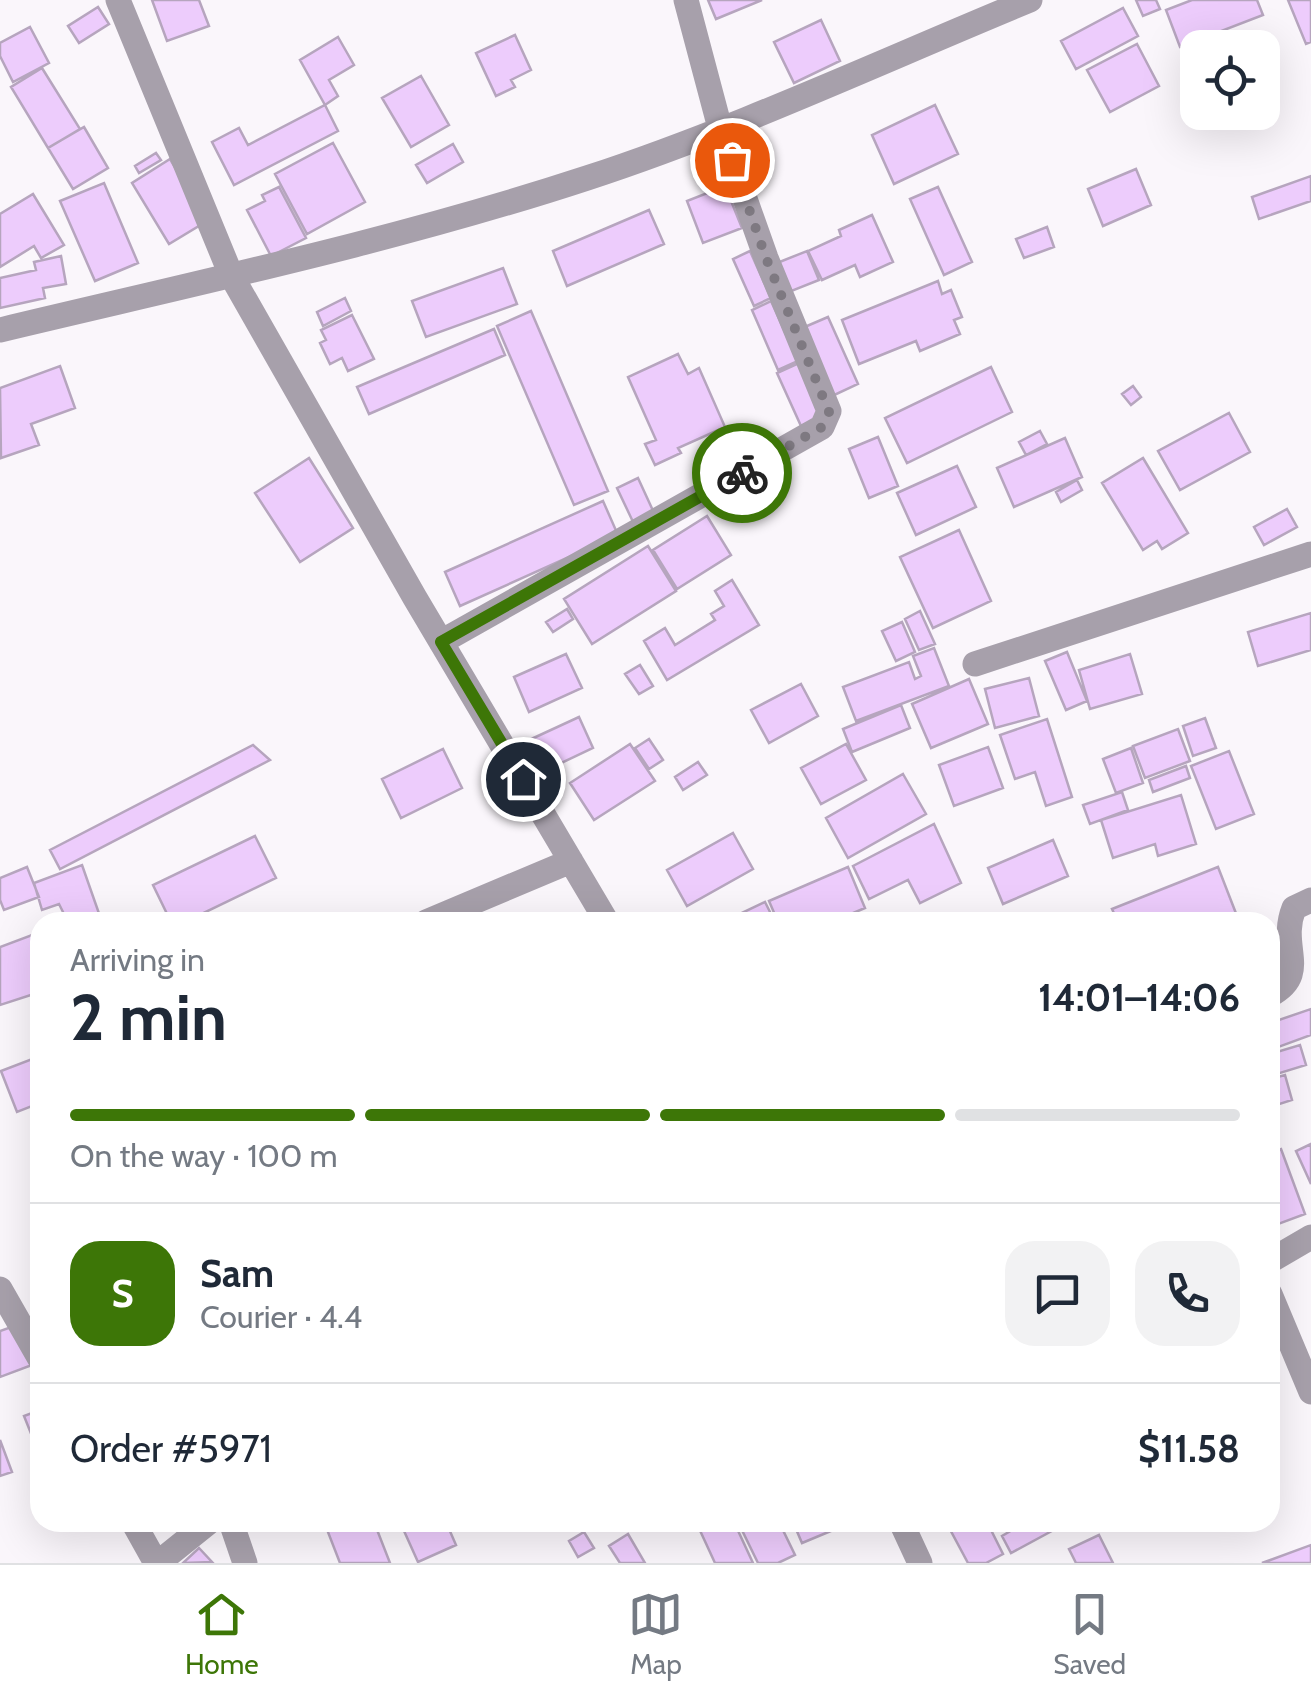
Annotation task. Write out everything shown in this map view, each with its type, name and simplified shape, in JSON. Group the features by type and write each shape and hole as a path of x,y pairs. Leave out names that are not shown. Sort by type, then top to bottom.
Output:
{"street":[{"path":"118,0 232,275 441,642 601,912"},
{"path":"441,642 822,427 827,420 829,412 766,258 720,128 686,0"},
{"path":"0,330 448,222 591,177 1030,0"},
{"path":"976,664 1311,554"},
{"path":"450,912 571,861"},
{"path":"1280,989 1291,983 1295,971 1287,926 1294,908 1311,900"},
{"path":"1280,1255 1311,1237"},
{"path":"0,1289 30,1342"},
{"path":"1280,1318 1311,1392"},
{"path":"139,1532 157,1563 197,1532"},
{"path":"234,1532 245,1563"},
{"path":"906,1532 920,1563"}],"building":[{"path":"152,0 199,0 209,26 167,41"},
{"path":"708,0 762,0 716,19"},
{"path":"1136,0 1156,0 1160,9 1143,16"},
{"path":"1192,0 1257,0 1263,15 1224,30 1180,30 1180,47 1166,10"},
{"path":"1288,0 1311,0 1311,42 1306,44"},
{"path":"98,7 109,24 79,43 68,26"},
{"path":"1123,8 1138,36 1076,69 1061,41"},
{"path":"821,20 840,61 794,83 774,42"},
{"path":"30,27 49,63 13,82 0,56 0,43"},
{"path":"515,35 531,70 511,80 515,87 496,96 476,53"},
{"path":"338,37 354,65 329,80 338,96 325,105 300,60"},
{"path":"1137,44 1159,86 1110,112 1087,70"},
{"path":"42,68 80,129 48,148 11,87"},
{"path":"421,76 449,125 411,147 382,98"},
{"path":"325,105 338,131 234,185 212,142 239,128 248,145"},
{"path":"935,105 958,154 894,184 872,135"},
{"path":"84,127 108,168 73,189 48,148"},
{"path":"333,143 365,202 307,234 275,174"},
{"path":"453,144 463,162 427,183 416,165"},
{"path":"156,153 161,160 139,173 135,166"},
{"path":"170,159 207,221 169,244 132,183"},
{"path":"1136,169 1151,205 1103,226 1088,189"},
{"path":"1311,176 1311,201 1259,219 1252,197"},
{"path":"104,183 138,263 95,281 60,201"},
{"path":"725,186 742,228 703,243 687,201"},
{"path":"279,187 306,238 271,256 247,210 265,201 262,195"},
{"path":"938,187 972,262 944,275 910,199"},
{"path":"33,194 64,245 41,258 34,246 0,267 0,214"},
{"path":"649,210 664,244 567,286 553,251"},
{"path":"872,215 893,262 860,277 855,265 822,280 808,251 841,236 839,230"},
{"path":"1047,227 1054,247 1024,258 1016,239"},
{"path":"750,251 771,298 754,306 733,259"},
{"path":"807,251 819,280 789,292 777,263"},
{"path":"61,256 66,284 43,288 45,298 0,308 0,278 36,270 34,262"},
{"path":"503,268 517,304 426,337 412,301"},
{"path":"938,281 942,294 951,290 962,317 954,320 960,334 920,351 916,341 859,364 842,320"},
{"path":"345,298 351,311 323,326 317,312"},
{"path":"771,301 798,361 778,370 752,310"},
{"path":"531,311 608,491 574,505 497,326"},
{"path":"352,315 374,359 348,371 342,358 330,364 320,343 326,340 321,330"},
{"path":"828,317 858,384 830,397 800,329"},
{"path":"494,329 505,355 369,414 357,387"},
{"path":"678,354 688,374 699,368 725,427 678,448 681,453 655,465 645,444 656,440 628,377"},
{"path":"799,363 823,416 801,426 777,373"},
{"path":"60,366 75,408 31,424 39,445 1,458 0,388"},
{"path":"991,367 1012,412 907,463 885,418"},
{"path":"1133,386 1141,397 1131,405 1122,394"},
{"path":"1229,413 1250,452 1180,490 1158,451"},
{"path":"1040,431 1047,444 1026,455 1019,442"},
{"path":"878,437 898,486 869,498 849,449"},
{"path":"1065,438 1082,477 1014,507 997,468"},
{"path":"309,458 353,528 300,562 255,493"},
{"path":"1143,458 1188,533 1162,549 1157,541 1143,550 1102,483"},
{"path":"957,466 976,507 916,535 897,493"},
{"path":"638,478 655,515 634,524 617,488"},
{"path":"1077,480 1082,490 1061,502 1056,492"},
{"path":"603,501 618,535 460,606 445,572"},
{"path":"1287,509 1297,527 1264,545 1254,527"},
{"path":"707,516 731,555 677,589 653,550"},
{"path":"959,530 991,601 933,628 900,557"},
{"path":"648,546 676,591 592,644 564,599"},
{"path":"732,580 759,625 667,680 644,641 665,628 675,645 715,620 711,614 724,606 715,591"},
{"path":"567,609 573,619 553,632 546,622"},
{"path":"920,611 935,644 919,650 905,619"},
{"path":"1311,613 1311,650 1258,666 1248,632"},
{"path":"902,622 915,652 896,661 882,631"},
{"path":"934,648 949,686 856,721 843,687 909,662 915,679 921,676 913,656"},
{"path":"1067,652 1087,701 1066,710 1045,661"},
{"path":"566,654 582,688 529,712 514,677"},
{"path":"1130,654 1142,694 1090,709 1079,670"},
{"path":"640,665 653,686 639,694 625,674"},
{"path":"1029,678 1039,716 995,728 985,689"},
{"path":"969,679 988,724 931,748 912,704"},
{"path":"801,684 818,716 769,743 751,710"},
{"path":"901,705 910,728 852,752 843,729"},
{"path":"579,717 593,748 538,774 529,756 520,761 514,747"},
{"path":"1205,718 1216,748 1193,756 1183,726"},
{"path":"1047,719 1072,797 1046,806 1035,772 1015,779 1000,735"},
{"path":"1178,729 1190,761 1145,778 1133,746"},
{"path":"649,739 663,760 649,769 635,748"},
{"path":"630,744 655,781 594,820 570,783"},
{"path":"846,744 866,780 821,804 801,768"},
{"path":"253,745 270,760 60,869 50,850"},
{"path":"988,747 1003,788 954,806 939,765"},
{"path":"1131,748 1143,783 1116,793 1103,759"},
{"path":"443,749 462,788 401,818 382,779"},
{"path":"1229,751 1254,814 1216,829 1191,766"},
{"path":"698,762 707,775 683,790 675,777"},
{"path":"1186,766 1190,778 1153,792 1149,780"},
{"path":"903,774 926,814 848,858 826,818"},
{"path":"1122,792 1128,810 1090,824 1083,805"},
{"path":"1181,795 1196,844 1158,856 1155,844 1113,858 1101,820"},
{"path":"934,824 961,883 920,903 908,880 869,899 853,866"},
{"path":"733,833 753,869 687,906 667,870"},
{"path":"255,836 276,878 206,912 166,912 153,885"},
{"path":"1053,840 1068,876 1003,904 988,868"},
{"path":"82,865 98,912 63,912 59,904 42,910 34,883"},
{"path":"27,867 39,897 4,910 0,878"},
{"path":"848,867 865,908 856,912 774,912 769,901"},
{"path":"1218,867 1235,912 1113,912 1112,909"},
{"path":"765,902 770,912 744,912"},
{"path":"30,936 30,995 0,1005 0,947"},
{"path":"1311,1009 1311,1035 1280,1046 1280,1020"},
{"path":"1300,1045 1306,1065 1280,1073 1280,1051"},
{"path":"30,1060 30,1107 17,1112 1,1071"},
{"path":"1285,1075 1292,1100 1280,1104 1280,1076"},
{"path":"1311,1144 1311,1184 1296,1151"},
{"path":"1280,1149 1305,1214 1280,1223"},
{"path":"17,1325 30,1366 0,1377 0,1331"},
{"path":"0,1440 12,1472 0,1476"},
{"path":"328,1532 378,1532 390,1563 340,1563"},
{"path":"404,1532 450,1532 456,1545 418,1562"},
{"path":"584,1532 594,1548 578,1557 569,1541"},
{"path":"701,1532 739,1532 753,1563 715,1563"},
{"path":"743,1532 784,1532 795,1555 778,1563 758,1563"},
{"path":"797,1532 829,1532 802,1543"},
{"path":"951,1532 992,1532 1003,1554 986,1563 968,1563"},
{"path":"1009,1532 1050,1532 1011,1553 1002,1536"},
{"path":"628,1534 645,1563 620,1563 609,1546"},
{"path":"1099,1535 1113,1563 1076,1563 1069,1549"},
{"path":"1311,1545 1311,1563 1262,1563"},
{"path":"199,1548 212,1562 183,1563"}],"way so far":[{"path":"732,160 766,258 829,412 822,427 742,473"}],"route":[{"path":"523,779 441,642 742,473"}]}
